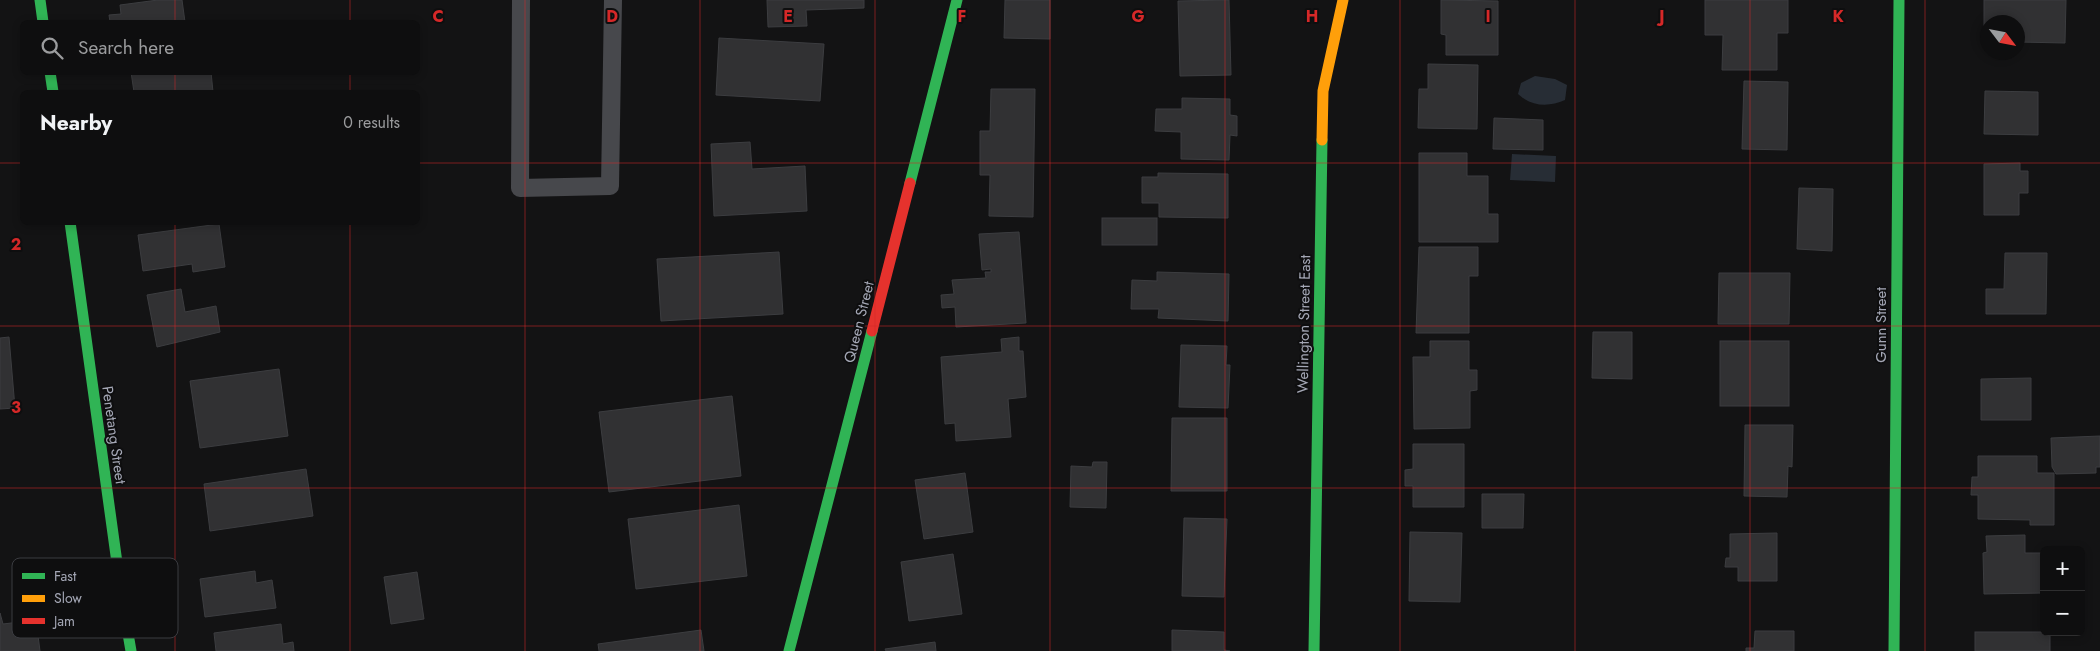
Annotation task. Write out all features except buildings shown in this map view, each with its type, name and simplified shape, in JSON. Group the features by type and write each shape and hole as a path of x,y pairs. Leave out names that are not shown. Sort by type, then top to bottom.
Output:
{"street":[{"path":"40,0 43,20"},
{"name":"Queen Street","path":"789,651 957,0"},
{"name":"Wellington Street East","path":"1314,651 1323,91 1343,0"},
{"name":"Gunn Street","path":"1894,651 1899,0"},
{"path":"50,75 53,90"},
{"name":"Penetang Street","path":"70,225 116,558"},
{"name":"Penetang Street","path":"129,638 131,651"}],"lane":[{"path":"521,0 520,188 610,186 613,0"}],"shaded area":[{"path":"1535,76 1555,79 1567,85 1565,100 1547,105 1529,101 1518,94 1521,83"},
{"path":"1512,154 1556,156 1555,182 1510,180"}],"traffic: fast":[{"path":"40,0 43,20"},
{"path":"910,183 957,0"},
{"path":"1894,651 1899,0"},
{"path":"50,75 53,90"},
{"path":"1314,651 1322,140"},
{"path":"70,225 116,558"},
{"path":"789,651 872,331"},
{"path":"129,638 131,651"}],"traffic: slow":[{"path":"1322,140 1323,91 1343,0"}],"traffic: jam":[{"path":"872,331 910,183"}]}
